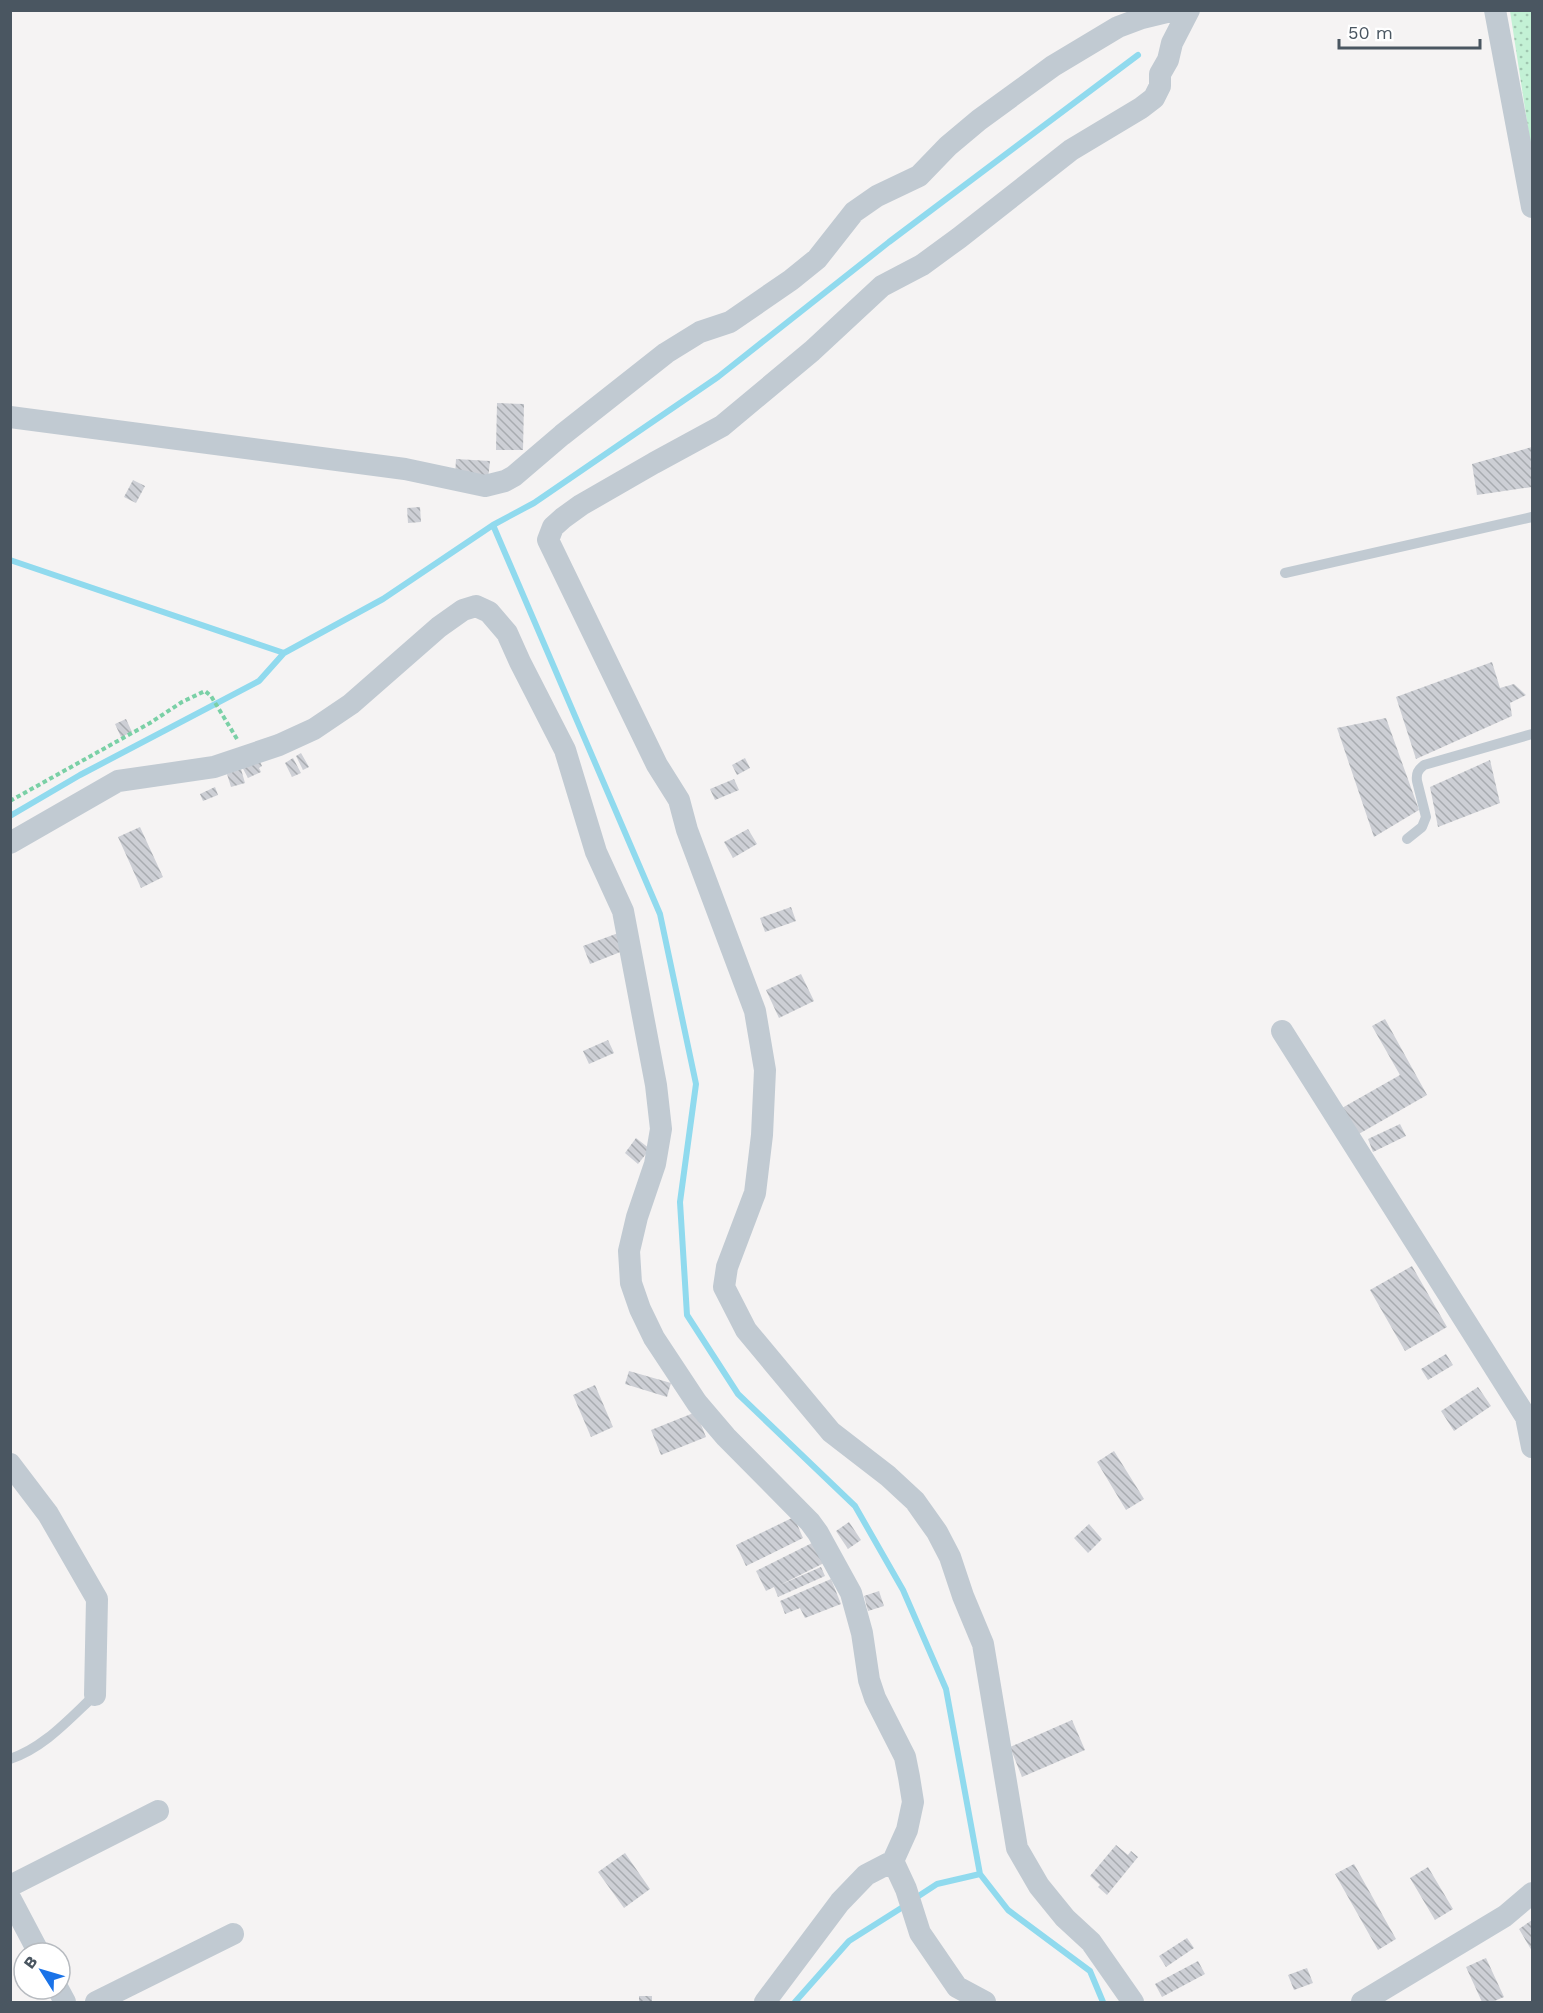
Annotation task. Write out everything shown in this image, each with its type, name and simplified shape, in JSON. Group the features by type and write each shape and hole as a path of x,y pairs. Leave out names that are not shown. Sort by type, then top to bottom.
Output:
{"street":[{"path":"10,417 405,470 485,486 496,484 514,476 666,353 700,332 730,322 791,280 817,259 854,212 877,196 919,176 948,146 979,120 1053,66 1118,27 1174,10"},
{"path":"1133,2002 1091,1942 1065,1917 1039,1886 1017,1848 983,1644 950,1557 937,1532 915,1501 888,1476 831,1432 746,1330 724,1287 727,1268 754,1193 762,1135 765,1070 755,1011 691,840 679,800 657,765 548,540 553,527 581,506 722,426 812,351 882,286 922,265 1071,150 1154,98 1160,86 1160,74 1168,60 1172,43 1189,10"},
{"path":"1495,10 1533,207"},
{"path":"10,843 118,781 214,767 279,745 314,729 351,704 439,627 463,610 476,606 489,612 507,633 565,750 596,852 623,912 633,961 656,1085 661,1129 655,1164 637,1217 629,1251 631,1283 640,1309 674,1371 697,1403 726,1437 810,1522 818,1533 851,1593 862,1633 869,1680 875,1698 905,1757 909,1777 913,1802 906,1830 893,1861 866,1875 840,1902 765,2002"},
{"path":"1282,1031 1526,1417 1533,1447"},
{"path":"10,1464 48,1514 97,1599 96,1695"},
{"path":"10,1886 158,1811"},
{"path":"893,1861 906,1889 920,1933 957,1987 985,2002"},
{"path":"1362,2002 1505,1916 1533,1893"},
{"path":"10,1898 33,1941"},
{"path":"96,2002 233,1934"}],"lane":[{"path":"1285,573 1533,517"},
{"path":"1407,839 1422,827 1426,817 1416,775 1419,769 1424,765 1533,734"},
{"path":"10,1759 25,1755 96,1695"}],"path":[{"path":"10,801 150,723 197,693 205,691 211,696 246,755"}],"green space":[{"path":"1510,11 1532,11 1532,158 1530,141"}],"building":[{"path":"497,403 524,404 523,450 496,450"},
{"path":"1532,447 1532,487 1477,495 1472,464"},
{"path":"456,459 490,461 488,479 455,477"},
{"path":"133,480 145,486 136,503 124,497"},
{"path":"420,507 421,522 408,523 407,508"},
{"path":"1492,662 1500,688 1514,684 1526,695 1510,703 1512,716 1416,759 1396,697"},
{"path":"1386,718 1419,810 1374,837 1337,728"},
{"path":"126,719 132,732 121,737 115,724"},
{"path":"301,753 309,767 303,770 296,756"},
{"path":"257,754 262,766 259,768 261,772 248,778 241,765"},
{"path":"293,758 301,773 292,777 285,763"},
{"path":"745,758 750,768 737,775 732,765"},
{"path":"1490,760 1500,803 1438,827 1430,787"},
{"path":"241,769 245,783 231,787 227,774"},
{"path":"734,779 739,790 715,800 710,789"},
{"path":"215,787 218,795 203,801 200,794"},
{"path":"140,827 163,877 141,888 118,837"},
{"path":"748,829 757,844 733,858 724,842"},
{"path":"791,907 796,921 765,932 760,918"},
{"path":"621,932 628,949 590,964 583,946"},
{"path":"801,974 814,1001 779,1018 766,990"},
{"path":"1385,1019 1427,1095 1357,1135 1342,1108 1400,1075 1372,1026"},
{"path":"608,1040 614,1053 589,1064 583,1051"},
{"path":"1400,1124 1406,1136 1373,1152 1368,1139"},
{"path":"636,1138 650,1149 638,1164 625,1153"},
{"path":"1412,1266 1447,1327 1405,1351 1370,1290"},
{"path":"1446,1354 1453,1365 1428,1380 1421,1369"},
{"path":"629,1371 671,1383 667,1397 625,1384"},
{"path":"595,1385 613,1427 591,1437 573,1395"},
{"path":"1478,1387 1491,1406 1454,1431 1441,1411"},
{"path":"696,1412 706,1437 661,1455 651,1430"},
{"path":"1114,1451 1144,1499 1126,1510 1097,1462"},
{"path":"794,1517 803,1538 746,1566 736,1545"},
{"path":"849,1522 861,1540 848,1549 836,1531"},
{"path":"1089,1524 1102,1539 1088,1553 1074,1538"},
{"path":"814,1542 824,1563 780,1585 821,1567 825,1576 778,1597 774,1587 766,1591 756,1571"},
{"path":"831,1579 841,1604 805,1618 800,1608 785,1614 780,1601"},
{"path":"879,1591 884,1606 868,1611 864,1596"},
{"path":"1072,1720 1085,1750 1022,1777 1010,1747"},
{"path":"1116,1845 1128,1855 1131,1851 1138,1857 1107,1895 1090,1876"},
{"path":"625,1853 650,1889 624,1908 598,1872"},
{"path":"1354,1864 1396,1939 1378,1950 1335,1874"},
{"path":"1428,1867 1453,1909 1435,1920 1410,1878"},
{"path":"1532,1920 1532,1951 1519,1929"},
{"path":"1187,1938 1194,1948 1166,1967 1159,1956"},
{"path":"1486,1958 1504,1997 1492,2002 1482,2002 1466,1967"},
{"path":"1198,1961 1205,1974 1162,1997 1155,1984"},
{"path":"1307,1968 1313,1983 1294,1990 1288,1975"},
{"path":"639,1996 652,1996 652,2002 639,2002"}],"waterway":[{"path":"493,525 534,503 718,377 889,242 1138,55"},
{"path":"10,816 80,775 259,681 284,653 383,599 493,525 660,914 696,1084 680,1202 687,1315 738,1394 855,1506 903,1590 946,1689 980,1874 1008,1910 1090,1971 1103,2002"},
{"path":"10,560 284,653"},
{"path":"914,1899 937,1884 980,1874"},
{"path":"795,2002 849,1941 906,1905"}]}
